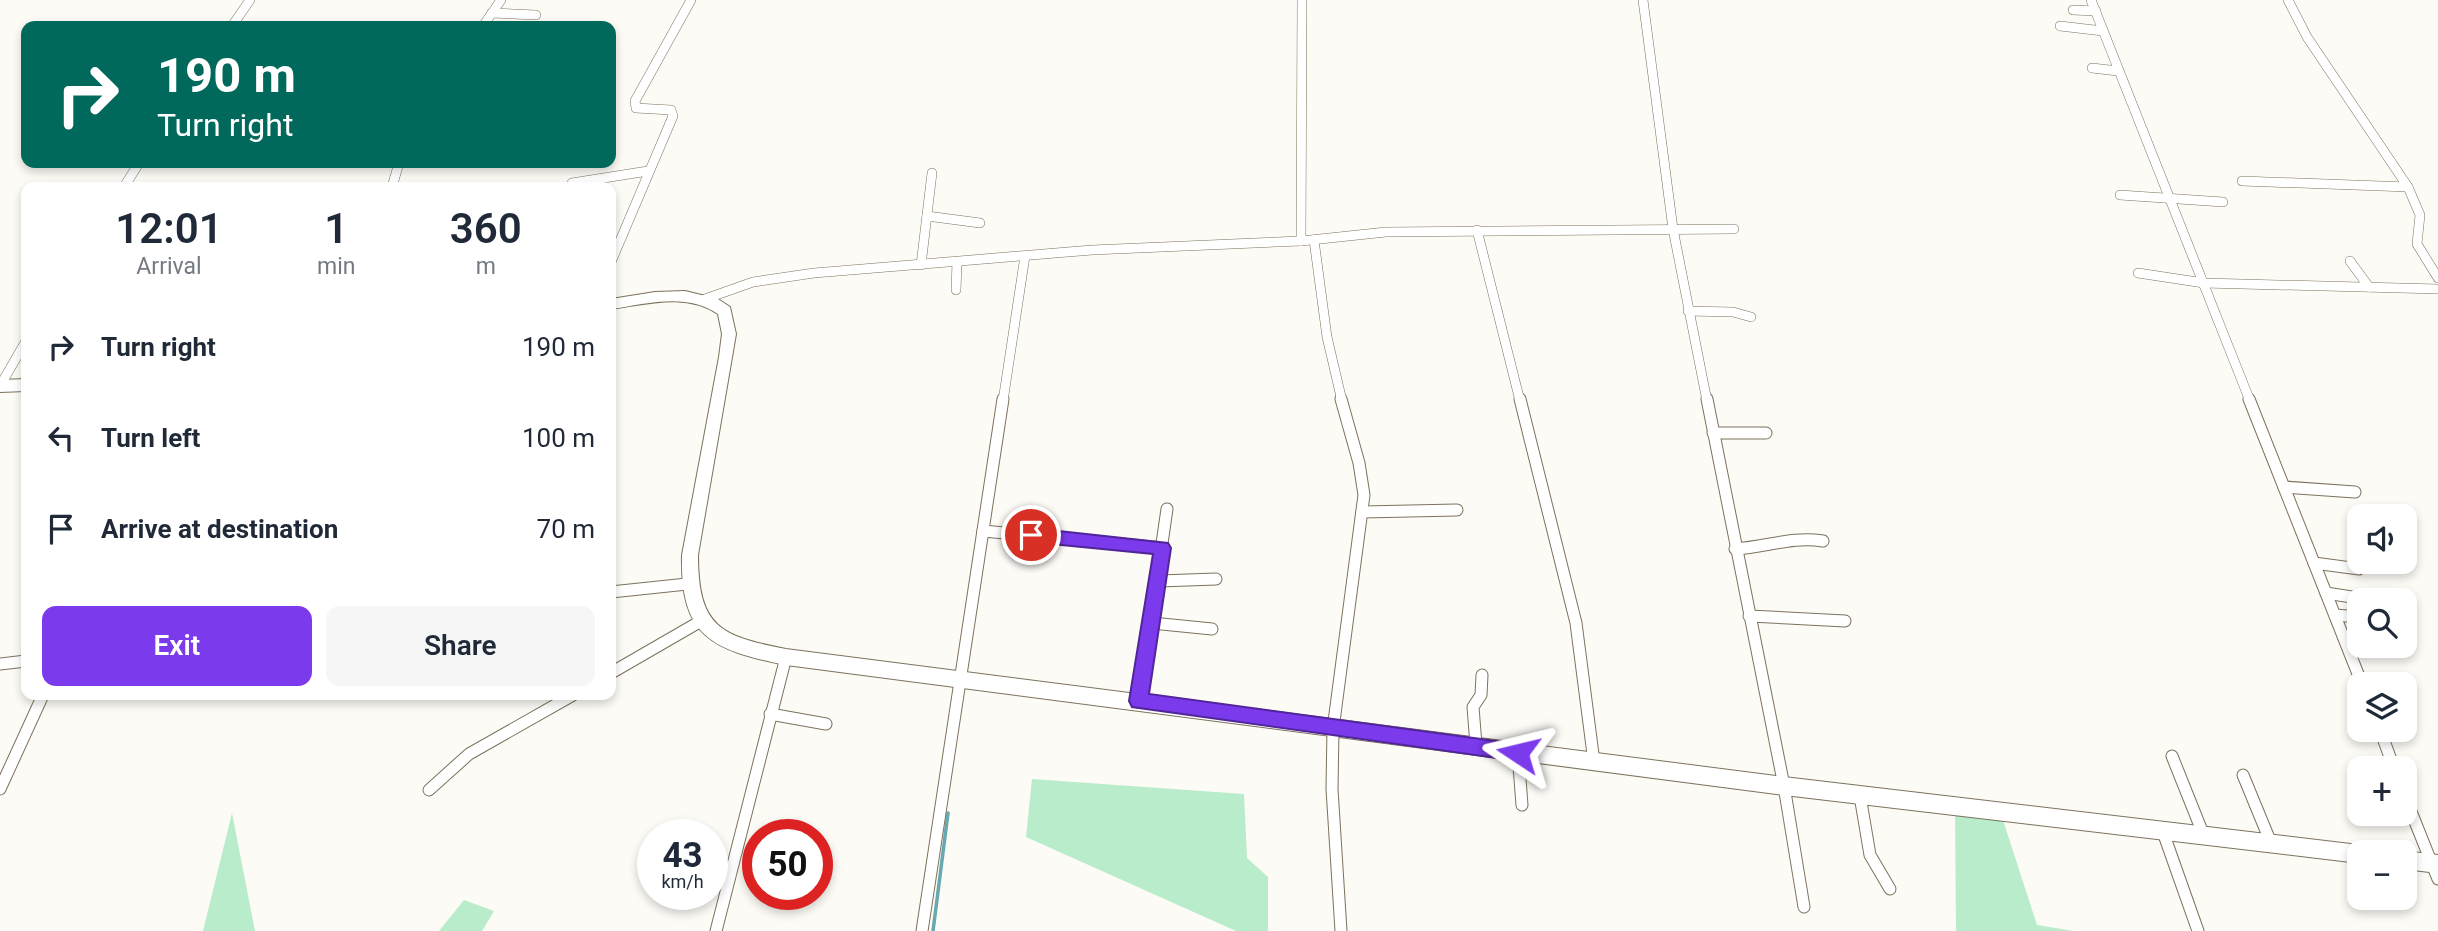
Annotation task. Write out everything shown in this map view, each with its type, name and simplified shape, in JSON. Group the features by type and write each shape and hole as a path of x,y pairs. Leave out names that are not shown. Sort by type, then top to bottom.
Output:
{"main road":[{"path":"616,303 658,297 705,299 725,311 729,334 687,584 693,609 717,638 756,652 1333,729 1476,745 1518,753 2347,852"},
{"path":"0,386 21,385"},
{"path":"2417,864 2436,869"}],"street":[{"path":"235,21 250,0"},
{"path":"486,21 501,0"},
{"path":"616,250 673,113 671,110 634,106 691,0"},
{"path":"1301,0 1301,241"},
{"path":"1643,0 1673,229 1784,786 1804,907"},
{"path":"2091,0 2357,672"},
{"path":"2288,0 2307,37 2408,187 2420,215 2417,244 2438,278"},
{"path":"2073,9 2096,12"},
{"path":"492,13 536,15"},
{"path":"2060,26 2103,31"},
{"path":"2092,68 2118,71"},
{"path":"578,182 648,171"},
{"path":"921,264 932,173"},
{"path":"2242,181 2408,187"},
{"path":"2120,195 2224,202"},
{"path":"927,216 980,223"},
{"path":"705,299 775,278 1025,256 1301,241 1386,232 1734,229"},
{"path":"1477,230 1576,623 1594,762"},
{"path":"1314,240 1318,289 1333,369 1363,474 1362,512 1333,729 1332,789 1341,931"},
{"path":"922,931 1025,256"},
{"path":"2350,261 2369,286"},
{"path":"956,290 957,262"},
{"path":"2138,273 2204,283 2438,289"},
{"path":"1688,311 1723,312 1751,317"},
{"path":"0,386 21,350"},
{"path":"1713,433 1766,433"},
{"path":"2284,487 2355,492"},
{"path":"1139,701 1167,509"},
{"path":"1362,512 1457,510"},
{"path":"983,531 1163,548"},
{"path":"1735,549 1775,545 1798,537 1823,541"},
{"path":"2314,563 2347,567"},
{"path":"1158,581 1216,579"},
{"path":"616,591 687,584"},
{"path":"2326,593 2347,596"},
{"path":"2335,615 2347,616"},
{"path":"1749,616 1844,621"},
{"path":"616,670 701,621"},
{"path":"1152,623 1212,629"},
{"path":"716,931 786,657"},
{"path":"0,664 21,662"},
{"path":"1476,745 1473,707 1481,695 1482,675"},
{"path":"0,789 41,700"},
{"path":"429,790 469,754 564,700"},
{"path":"770,714 825,724"},
{"path":"1518,753 1522,805"},
{"path":"2172,756 2204,836"},
{"path":"2243,775 2271,843"},
{"path":"1860,796 1870,855 1890,889"},
{"path":"2417,824 2436,869"},
{"path":"2163,832 2198,931"}],"green space":[{"path":"1032,779 1244,794 1247,858 1268,877 1268,931 1236,931 1026,837"},
{"path":"1955,810 2002,817 2037,925 2074,931 1956,931"},
{"path":"232,813 255,931 203,931"},
{"path":"464,900 494,911 482,931 439,931"}],"waterway":[{"path":"933,931 948,813"}],"route":[{"path":"1031,535 1163,548 1139,701 1333,729 1476,745 1518,753"}]}
